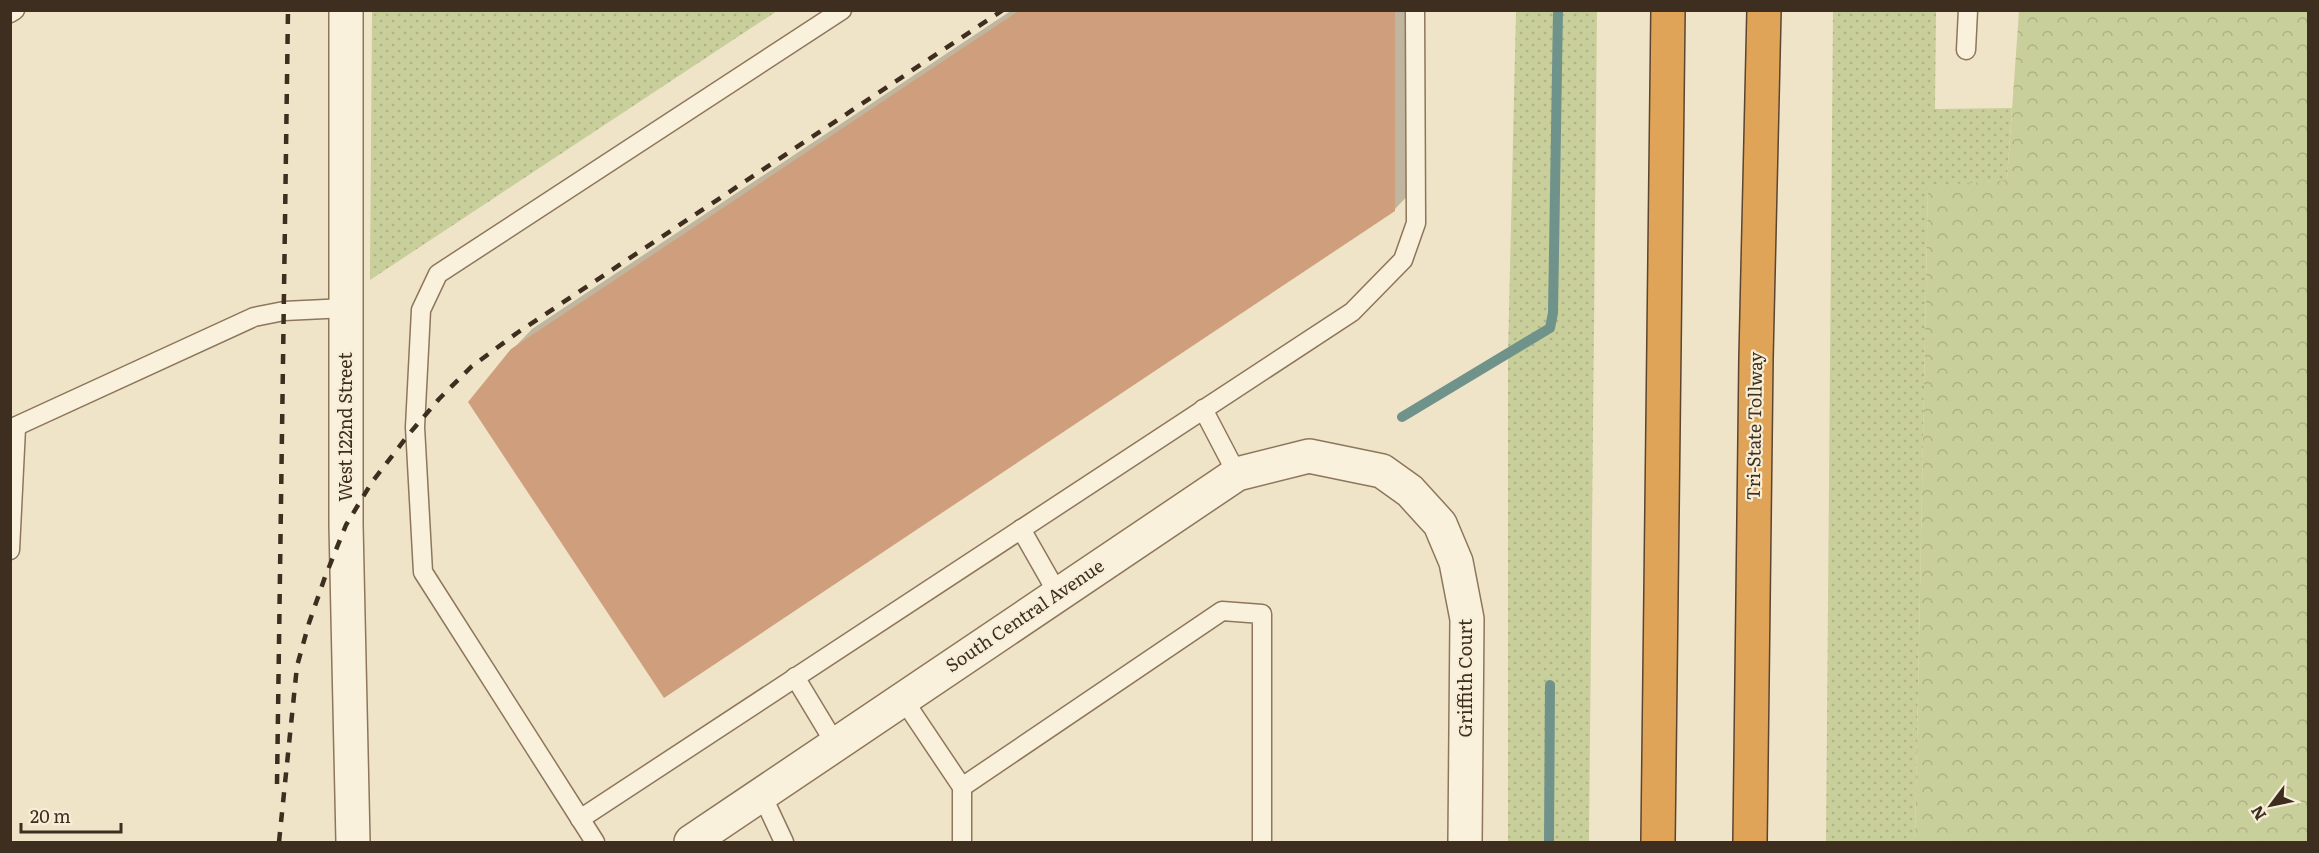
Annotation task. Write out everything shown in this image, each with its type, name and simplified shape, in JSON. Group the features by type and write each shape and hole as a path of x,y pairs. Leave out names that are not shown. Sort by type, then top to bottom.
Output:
{"highway":[{"path":"1658,843 1668,10"},
{"name":"Tri-State Tollway","path":"1750,843 1756,358 1764,10"}],"street":[{"name":"West 122nd Street","path":"346,10 346,525 353,843"},
{"name":"South Central Avenue","path":"691,843 1237,474 1309,456 1382,471"},
{"name":"Griffith Court","path":"1382,471 1410,491 1440,524 1456,562 1467,619 1465,843"}],"lane":[{"path":"10,14 15,10"},
{"path":"595,843 423,572 415,427 421,310 438,274 842,10"},
{"path":"580,819 1352,312 1403,260 1416,223 1415,10"},
{"path":"1966,50 1968,10"},
{"path":"10,550 13,429 254,316 284,310 346,308"},
{"path":"1203,409 1237,474"},
{"path":"1021,529 1058,594"},
{"path":"962,787 1222,611 1262,614 1262,843"},
{"path":"795,677 836,745"},
{"path":"903,699 962,787 962,843"},
{"path":"762,795 784,843"}],"green space":[{"path":"372,10 777,11 370,280"},
{"path":"1516,11 1597,11 1589,842 1508,842 1508,355"},
{"path":"1833,11 1936,11 1935,109 2012,108 2007,180 1928,187 1915,842 1826,842"},
{"path":"2019,11 2308,11 2308,842 1915,842 1928,186 2007,180"}],"building":[{"path":"1020,10 1395,10 1395,211 664,698 468,402 511,349"}],"waterway":[{"path":"1402,417 1550,328 1553,313 1558,10"},
{"path":"1549,842 1550,685"}],"railway":[{"path":"277,784 288,10"},
{"path":"279,842 297,666 325,577 346,525 372,482 439,399 471,367 517,333 1003,10"}]}
